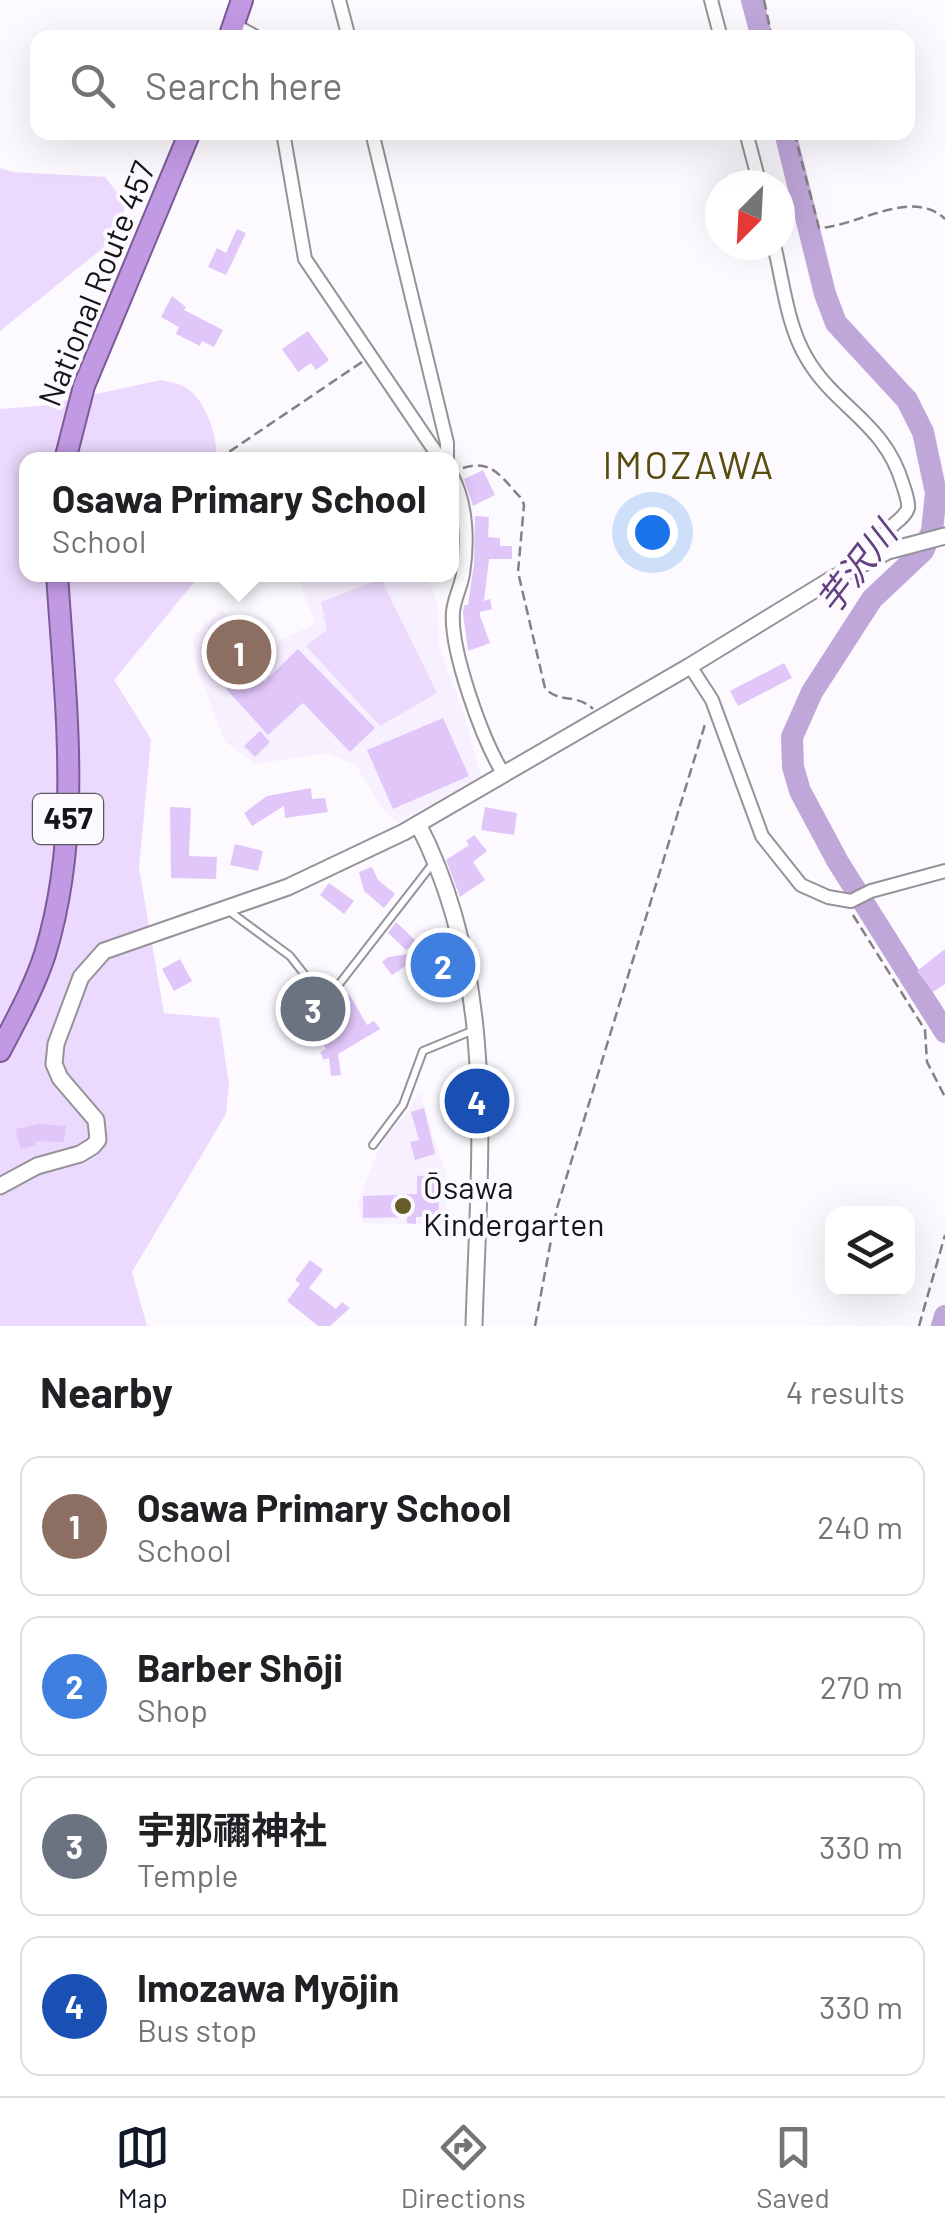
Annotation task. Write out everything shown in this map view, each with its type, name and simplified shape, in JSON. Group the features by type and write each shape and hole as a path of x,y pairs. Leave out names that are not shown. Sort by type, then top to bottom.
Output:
{"highway":[{"path":"232,30 242,0"},
{"name":"National Route 457","path":"67,452 84,386 187,140"},
{"name":"457","path":"0,1051 44,956 58,904 67,846 70,782 58,582"}],"street":[{"path":"339,0 347,30"},
{"path":"710,0 718,30"},
{"path":"284,140 306,259 439,452"},
{"path":"374,140 448,452"},
{"path":"748,140 756,170"},
{"path":"778,260 803,352 826,383 876,432 902,482 908,506 884,531 888,550"},
{"path":"459,494 465,522 463,574 452,609 454,645 492,756 503,773"},
{"path":"0,1186 37,1166 80,1154 98,1140 96,1120 60,1078 54,1064 56,1044 81,976 104,951 288,887 418,824 832,579 888,550 945,536"},
{"path":"690,666 712,700 762,836 801,886 848,901 945,870"},
{"path":"418,824 462,933 474,1030 482,1138 474,1326"}],"lane":[{"path":"228,910 290,956 312,984 322,991 331,990 435,861"},
{"path":"373,1145 403,1105 424,1051 474,1030"}],"path":[{"path":"764,0 770,30"},
{"path":"796,140 818,228 910,208 930,209 945,218"},
{"path":"229,452 372,355"},
{"path":"459,465 487,465 522,499 518,572 545,688 557,697 581,699 591,706 598,720"},
{"path":"535,1326 557,1208 712,700"},
{"path":"848,901 925,1030 927,1062 945,1097"},
{"path":"918,1326 945,1235"}],"shaded area":[{"path":"0,168 105,177 126,204 119,227 103,248 0,331"},
{"path":"161,380 185,387 199,400 213,430 216,450 19,452 19,582 194,582 114,680 151,739 139,868 164,1013 219,1018 229,1084 226,1114 132,1272 147,1326 0,1326 0,409 40,406"},
{"path":"299,582 429,582 438,604 439,647 465,717 481,777 398,822 382,809 356,765 327,753 256,764 225,742 196,665 193,637 221,609 261,648 316,624"},
{"path":"382,582 437,693 380,726 306,646 327,630 321,602"},
{"path":"419,1091 446,1175 446,1225 362,1223 358,1201 372,1166 385,1137 408,1112"}],"building":[{"path":"237,229 246,233 226,275 208,267 217,248 226,253"},
{"path":"172,296 186,307 184,310 223,330 214,347 202,341 200,346 176,334 179,327 161,317"},
{"path":"308,331 329,360 316,370 311,363 298,372 282,349"},
{"path":"483,470 495,495 473,506 464,479"},
{"path":"475,516 489,517 488,537 500,538 500,546 512,546 512,559 489,559 484,601 490,599 492,609 480,612 480,616 490,643 468,651 463,613 464,605 468,605 474,563"},
{"path":"223,626 248,653 242,658 264,682 298,649 375,728 350,752 303,703 268,735 219,681 234,668 208,639"},
{"path":"784,663 792,678 738,706 730,691"},
{"path":"443,718 469,776 393,809 367,750"},
{"path":"260,731 270,742 255,757 244,746"},
{"path":"311,788 312,799 325,798 328,812 285,818 284,806 252,826 244,813 267,796"},
{"path":"170,807 191,808 189,856 217,857 216,879 171,878"},
{"path":"485,807 517,813 514,835 481,830"},
{"path":"474,835 487,851 473,862 485,880 460,897 446,860 469,845 466,841"},
{"path":"235,844 263,851 258,871 230,865"},
{"path":"372,867 378,880 395,894 384,908 364,891 359,872"},
{"path":"329,883 354,901 344,914 320,895"},
{"path":"396,922 416,941 406,950 388,933"},
{"path":"447,948 452,981 436,984 430,950"},
{"path":"945,949 945,984 933,992 917,971"},
{"path":"428,951 392,975 382,962 388,957"},
{"path":"180,959 192,981 174,991 162,969"},
{"path":"310,991 322,1010 349,994 367,1025 374,1021 380,1029 338,1054 341,1075 331,1076 329,1058 324,1060 320,1052 326,1049 296,999"},
{"path":"424,1108 435,1154 415,1160 410,1142 419,1140 411,1112"},
{"path":"39,1124 66,1126 64,1142 35,1141 36,1145 21,1149 15,1129"},
{"path":"438,1175 439,1216 416,1217 416,1224 407,1223 407,1217 363,1218 363,1196 417,1194 417,1176"},
{"path":"310,1260 323,1270 309,1288 336,1309 342,1302 350,1308 330,1326 318,1326 287,1301 300,1284 295,1280"}],"waterway":[{"name":"芋沢川","path":"752,0 760,30"},
{"name":"芋沢川","path":"787,140 825,294 836,323 907,400 923,432 936,493 932,531 923,551 872,599 812,692 792,737 793,767 800,791 838,862 945,1032"},
{"name":"芋沢川","path":"942,1326 945,1316"}],"place":[{"name":"Osawa Primary School","path":"239,652"},
{"name":"Barber Shōji","path":"443,965"},
{"name":"宇那禰神社","path":"313,1009"},
{"name":"Imozawa Myōjin","path":"477,1101"},
{"name":"Ōsawa Kindergarten","path":"403,1206"}],"district":[{"name":"IMOZAWA","path":"689,466"}]}
